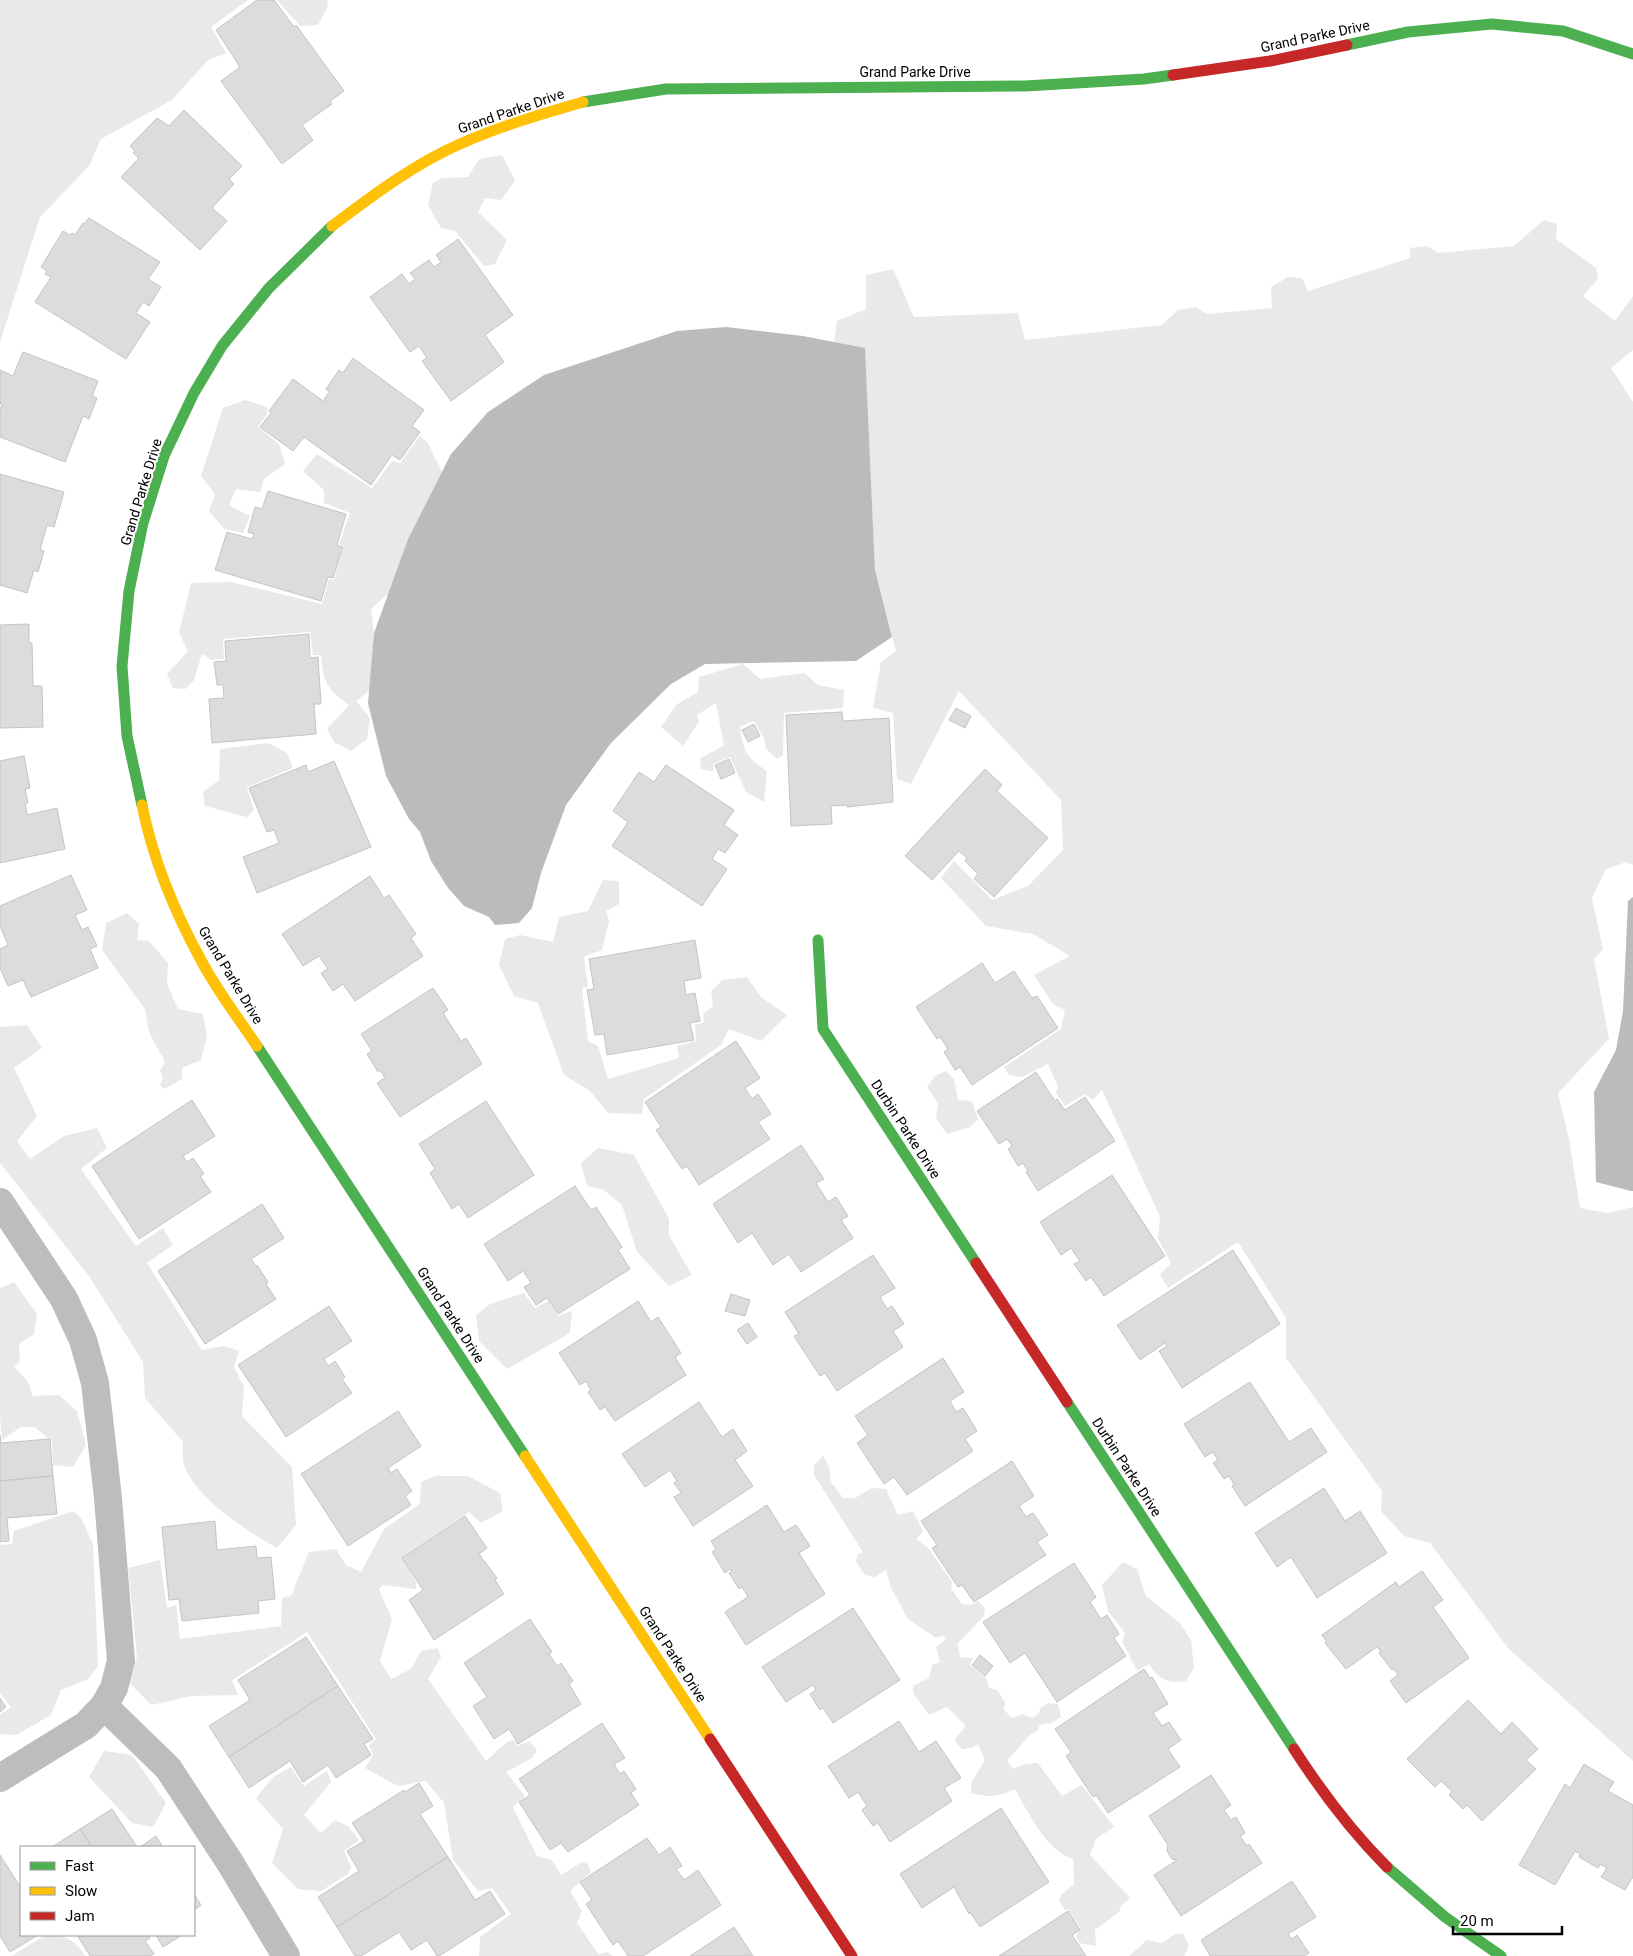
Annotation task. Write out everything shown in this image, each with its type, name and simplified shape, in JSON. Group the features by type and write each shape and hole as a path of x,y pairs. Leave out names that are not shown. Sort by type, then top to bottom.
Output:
{"street":[{"name":"Grand Parke Drive","path":"852,1956 203,964 173,904 149,840 127,736 122,666 129,591 144,523 164,456 194,393 222,346 269,288 324,232 391,182 459,144 522,120 590,100 666,89 1025,86 1144,79 1270,61 1408,32 1492,24 1563,31 1633,54"},
{"name":"Durbin Parke Drive","path":"818,940 823,1029 1312,1777 1361,1840 1417,1894 1477,1941 1501,1956"},
{"path":"0,1202 64,1300 83,1340 95,1383 108,1498 121,1661 114,1688 104,1706 86,1725 0,1778"},
{"path":"104,1706 168,1768 229,1862 286,1956"}],"shaded area":[{"path":"0,0 248,0 211,27 226,53 208,60 172,100 101,139 89,166 40,217 0,342"},
{"path":"277,0 327,0 328,6 318,25 300,26"},
{"path":"502,155 515,181 501,200 485,198 478,212 507,240 495,264 484,266 455,231 441,228 428,205 433,183 442,178 468,177 479,159"},
{"path":"1544,220 1557,224 1556,239 1596,268 1598,279 1583,296 1615,321 1633,296 1633,350 1611,368 1633,402 1633,865 1626,862 1606,869 1592,898 1603,949 1594,959 1609,1039 1558,1093 1569,1139 1580,1208 1607,1213 1633,1207 1633,1761 1508,1648 1430,1543 1404,1536 1381,1511 1382,1491 1286,1358 1286,1318 1238,1242 1168,1288 1160,1275 1171,1263 1158,1239 1160,1217 1102,1090 1093,1100 1085,1094 1065,1106 1056,1093 1058,1087 1048,1064 1022,1077 1009,1075 1004,1067 1061,1029 1065,1010 1053,1004 1034,975 1070,956 1033,934 986,926 941,878 954,861 992,900 1028,886 1063,850 1061,800 959,691 911,784 897,779 893,713 873,708 881,662 896,651 875,570 865,349 834,342 837,321 866,309 866,275 893,269 914,317 1018,313 1025,340 1162,325 1178,310 1196,307 1207,314 1272,308 1271,287 1288,277 1302,278 1308,291 1410,258 1410,248 1427,246 1438,253 1514,246"},
{"path":"726,327 803,336 865,348 875,570 892,637 856,661 705,664 671,684 611,743 566,805 541,873 532,908 519,923 495,925 489,917 464,906 448,888 431,861 420,832 409,819 386,776 368,703 374,633 408,539 451,454 488,412 544,375 677,331"},
{"path":"245,400 267,407 268,413 258,427 279,444 285,464 264,479 260,492 236,489 229,505 250,516 243,533 224,529 209,511 215,494 201,476 223,408"},
{"path":"420,436 428,443 442,472 408,539 389,593 371,609 374,633 370,690 356,701 370,718 367,739 351,751 334,742 327,729 349,705 331,690 325,679 321,655 313,655 310,632 223,639 224,659 212,660 202,654 194,680 185,689 173,688 167,674 188,651 179,633 191,583 231,582 322,604 329,579 334,580 344,546 339,544 350,513 324,503 324,490 303,471 317,454 372,488 392,461 400,463"},
{"path":"743,664 760,679 804,673 818,685 844,690 843,708 784,713 783,755 777,759 766,749 764,738 754,721 740,727 743,742 750,758 767,771 764,802 746,792 730,757 713,764 714,771 701,769 700,758 724,746 716,703 697,715 699,722 683,746 661,727 676,705 698,692 699,677"},
{"path":"268,743 287,753 293,768 247,787 254,810 247,817 205,806 203,792 219,780 220,749"},
{"path":"603,880 619,881 619,904 606,911 609,921 602,950 584,957 588,987 582,988 588,1041 598,1046 608,1079 679,1058 677,1046 696,1041 695,1025 704,1022 703,1014 713,1006 711,991 723,980 747,977 761,997 787,1015 761,1041 729,1029 721,1045 644,1099 642,1114 608,1113 589,1090 564,1075 538,1003 514,996 499,965 505,939 520,935 553,942 559,917 588,911"},
{"path":"1633,897 1633,1191 1631,1191 1596,1182 1594,1092 1616,1050 1623,1011 1628,901"},
{"path":"127,913 139,924 137,940 149,941 168,963 167,984 178,1009 203,1014 207,1036 201,1060 182,1068 182,1079 164,1089 160,1085 163,1078 160,1071 165,1062 149,1032 145,1009 102,950 106,923"},
{"path":"27,1025 42,1048 14,1068 37,1116 17,1141 30,1159 64,1136 97,1128 107,1148 81,1169 136,1246 163,1228 173,1245 147,1263 202,1350 224,1346 239,1351 234,1367 244,1387 242,1416 292,1467 296,1525 277,1548 224,1513 211,1502 190,1478 183,1462 183,1442 145,1398 143,1362 89,1276 0,1163 0,1027"},
{"path":"946,1071 954,1079 958,1100 972,1101 978,1119 970,1127 947,1134 936,1118 938,1103 927,1087 935,1076"},
{"path":"598,1148 634,1155 669,1219 669,1235 692,1275 669,1286 637,1252 622,1205 604,1190 587,1186 581,1163"},
{"path":"14,1282 37,1314 34,1334 19,1344 20,1362 14,1366 28,1382 33,1396 59,1395 77,1411 86,1445 73,1467 53,1465 52,1442 35,1427 21,1427 2,1440 0,1416 0,1288"},
{"path":"524,1293 535,1308 548,1301 558,1316 572,1311 570,1333 507,1369 479,1341 476,1315 490,1304"},
{"path":"823,1456 829,1466 831,1482 843,1498 855,1498 872,1488 886,1489 898,1515 913,1511 923,1531 916,1539 929,1549 952,1582 951,1588 962,1604 971,1605 978,1601 985,1608 984,1616 958,1643 960,1657 973,1658 970,1665 986,1678 989,1687 998,1691 1005,1702 1004,1709 1011,1718 1022,1714 1032,1718 1039,1714 1040,1708 1048,1703 1058,1704 1061,1717 1051,1723 1040,1725 1037,1731 1029,1736 1007,1761 1013,1769 1025,1764 1038,1763 1062,1796 1082,1785 1114,1827 1096,1839 1090,1855 1130,1898 1121,1906 1119,1912 1095,1930 1096,1946 1079,1943 1076,1936 1081,1929 1068,1909 1065,1910 1059,1901 1061,1895 1074,1884 1073,1859 1064,1855 1046,1840 1015,1789 994,1796 971,1793 971,1783 985,1760 978,1744 972,1748 962,1749 954,1740 966,1726 947,1707 929,1715 913,1693 913,1686 929,1678 932,1665 940,1662 936,1647 946,1639 943,1635 936,1638 908,1619 891,1588 886,1570 875,1577 865,1575 856,1562 857,1555 863,1552 814,1475 814,1465"},
{"path":"435,1476 468,1476 500,1493 503,1511 481,1523 469,1512 402,1558 416,1582 416,1589 383,1585 379,1589 392,1619 380,1661 391,1679 411,1669 421,1651 438,1648 441,1657 428,1679 486,1761 507,1742 514,1740 518,1746 529,1741 537,1750 532,1758 506,1772 525,1796 513,1807 537,1856 552,1860 561,1875 582,1862 588,1864 591,1872 570,1891 582,1911 577,1923 598,1954 608,1952 613,1956 479,1956 480,1937 511,1914 492,1888 478,1891 453,1860 444,1803 426,1781 398,1786 365,1768 373,1755 369,1745 376,1739 307,1632 232,1680 238,1695 192,1696 151,1705 130,1683 137,1656 128,1568 160,1560 167,1608 176,1605 180,1639 281,1626 282,1598 291,1596 309,1552 336,1549 346,1565 361,1572 384,1529 420,1504 421,1482"},
{"path":"73,1511 81,1518 93,1544 98,1666 88,1679 61,1690 51,1715 16,1735 0,1734 0,1715 11,1707 0,1693 0,1545 12,1544 14,1531"},
{"path":"1123,1562 1137,1569 1146,1596 1180,1623 1191,1640 1194,1668 1186,1681 1174,1682 1164,1680 1149,1664 1137,1671 1122,1641 1125,1633 1108,1611 1102,1585"},
{"path":"104,1751 132,1755 166,1803 153,1827 132,1823 89,1777"},
{"path":"291,1767 304,1786 327,1771 331,1782 304,1815 321,1833 335,1820 348,1826 359,1840 344,1851 351,1867 348,1874 321,1891 298,1889 272,1863 283,1829 256,1798 273,1777"},
{"path":"1175,1934 1183,1934 1189,1945 1184,1956 1129,1956 1147,1940 1162,1943"},
{"path":"43,1936 59,1936 69,1939 86,1956 12,1956"}],"building":[{"path":"257,0 274,0 294,27 296,25 344,91 330,101 332,104 302,125 313,140 282,164 221,81 240,67 216,30"},
{"path":"184,110 242,166 229,179 234,184 212,208 227,221 200,250 121,177 139,158 133,153 135,151 130,146 157,118 169,126"},
{"path":"89,218 160,262 148,279 161,287 149,306 143,302 136,313 150,322 126,359 35,302 51,277 45,274 47,271 41,267 63,231 70,235 72,233 75,235"},
{"path":"458,239 513,315 485,335 504,362 451,401 422,361 427,358 419,346 410,352 370,297 402,274 409,284 415,279 410,273 429,260 434,267 441,262 436,255"},
{"path":"23,352 98,381 92,396 97,398 89,419 83,416 65,462 0,437 0,410 2,404 0,403 0,370 13,376"},
{"path":"353,358 424,410 412,426 420,432 400,460 392,455 371,485 304,437 293,451 260,427 271,413 269,411 293,379 323,401 329,392 326,389 339,370 343,373"},
{"path":"0,474 64,492 54,527 47,525 40,550 44,551 38,572 34,570 27,593 0,585"},
{"path":"268,491 346,514 337,545 343,547 333,578 328,577 321,601 215,570 227,532 252,539 254,534 248,532 255,507 262,509"},
{"path":"29,624 29,643 32,643 33,686 42,686 43,727 0,728 0,625"},
{"path":"309,634 310,658 318,657 321,704 314,704 316,734 212,743 209,699 224,698 223,685 217,685 214,662 226,661 225,641"},
{"path":"956,708 971,716 965,728 949,720"},
{"path":"842,712 843,721 889,718 893,802 847,807 847,805 831,806 832,824 791,826 786,715"},
{"path":"754,724 760,736 748,742 742,730"},
{"path":"24,756 30,788 25,789 28,803 25,803 27,815 57,808 65,849 0,863 0,761"},
{"path":"729,759 735,773 721,779 715,765"},
{"path":"334,761 371,847 257,893 243,857 279,843 274,830 267,832 249,788 306,765 308,772"},
{"path":"666,765 734,810 724,825 738,835 725,853 718,849 712,859 727,869 702,906 612,846 628,822 613,811 639,772 654,782"},
{"path":"985,769 1002,785 997,791 1048,838 994,897 974,879 978,874 965,861 967,858 959,851 932,880 905,856"},
{"path":"71,875 87,910 75,915 82,930 88,927 97,946 90,949 98,968 31,997 23,980 8,986 0,968 0,949 8,945 0,926 0,906"},
{"path":"370,876 384,898 389,895 416,934 411,938 423,956 355,1001 343,984 333,991 321,973 328,969 319,956 303,966 282,934"},
{"path":"695,940 701,978 684,981 686,995 695,993 700,1021 690,1023 694,1040 607,1055 604,1034 595,1035 587,990 594,989 589,959"},
{"path":"982,963 995,983 1014,971 1032,998 1037,996 1058,1028 972,1085 960,1067 955,1070 944,1052 948,1049 940,1037 937,1039 916,1007"},
{"path":"433,988 448,1010 443,1013 461,1041 466,1038 482,1064 400,1117 377,1083 385,1078 380,1070 378,1072 367,1054 372,1051 361,1034"},
{"path":"736,1041 760,1078 745,1088 752,1099 758,1094 771,1114 758,1122 770,1139 699,1185 687,1166 682,1169 656,1130 661,1127 645,1102"},
{"path":"1036,1072 1055,1101 1057,1099 1065,1110 1085,1097 1115,1141 1038,1191 1026,1172 1028,1171 1023,1163 1018,1166 1008,1149 1012,1146 1007,1139 999,1144 977,1111"},
{"path":"192,1100 215,1136 183,1156 187,1162 193,1158 204,1174 200,1176 211,1192 139,1239 92,1166"},
{"path":"486,1101 534,1175 468,1218 459,1204 452,1209 430,1173 435,1169 419,1144"},
{"path":"801,1145 824,1179 816,1183 828,1202 836,1197 848,1216 841,1220 853,1238 801,1272 789,1254 773,1265 752,1233 738,1243 713,1204"},
{"path":"1112,1175 1165,1256 1104,1296 1091,1277 1086,1281 1074,1264 1080,1261 1071,1248 1061,1255 1040,1222"},
{"path":"575,1186 591,1210 596,1207 622,1247 618,1250 630,1269 558,1314 547,1298 536,1305 524,1287 531,1283 523,1271 508,1281 484,1244"},
{"path":"262,1204 284,1238 251,1259 268,1282 266,1284 276,1299 205,1344 158,1271"},
{"path":"1233,1250 1280,1324 1182,1388 1159,1351 1167,1346 1165,1343 1140,1360 1117,1325"},
{"path":"873,1255 895,1288 880,1297 887,1309 892,1306 904,1324 893,1331 903,1347 837,1391 825,1373 820,1376 794,1336 799,1334 785,1312"},
{"path":"731,1294 750,1300 745,1316 725,1311"},
{"path":"638,1301 651,1322 658,1317 681,1353 675,1357 686,1375 615,1421 605,1407 600,1410 588,1392 591,1390 586,1381 580,1385 559,1353"},
{"path":"329,1306 352,1341 324,1359 328,1366 335,1361 345,1377 342,1379 352,1393 286,1437 238,1365"},
{"path":"748,1323 757,1337 747,1344 737,1330"},
{"path":"943,1358 964,1392 950,1401 956,1412 963,1408 977,1431 965,1439 973,1451 907,1495 894,1477 884,1484 857,1443 868,1435 855,1416"},
{"path":"1250,1382 1289,1442 1311,1428 1327,1452 1245,1506 1232,1486 1234,1484 1229,1476 1224,1479 1213,1463 1218,1460 1213,1452 1205,1457 1184,1424"},
{"path":"699,1402 722,1437 733,1429 747,1451 735,1460 753,1486 693,1526 674,1497 681,1493 674,1483 677,1481 670,1470 645,1487 622,1454"},
{"path":"398,1411 421,1446 388,1468 391,1473 397,1469 412,1491 405,1496 411,1505 348,1546 301,1474"},
{"path":"0,1435 1,1443 50,1439 53,1476 0,1481"},
{"path":"1012,1461 1034,1496 1019,1506 1026,1517 1033,1513 1048,1535 1037,1542 1046,1555 974,1602 962,1585 958,1587 932,1548 937,1545 921,1521"},
{"path":"53,1476 57,1514 7,1518 9,1541 0,1542 0,1481"},
{"path":"1324,1488 1345,1521 1360,1511 1387,1553 1317,1598 1291,1557 1277,1567 1255,1533"},
{"path":"767,1505 784,1532 796,1525 810,1546 799,1553 825,1594 746,1645 725,1612 748,1597 742,1587 739,1589 729,1573 732,1571 730,1569 725,1573 712,1552 716,1549 711,1541"},
{"path":"465,1516 487,1548 479,1554 497,1578 495,1580 504,1594 434,1640 409,1600 423,1590 402,1558"},
{"path":"215,1521 217,1550 256,1546 257,1558 271,1557 275,1599 258,1601 259,1613 182,1621 179,1599 169,1600 162,1527"},
{"path":"1074,1563 1096,1597 1090,1602 1101,1619 1107,1615 1119,1634 1114,1638 1126,1656 1057,1702 1025,1653 1010,1663 983,1622"},
{"path":"1422,1571 1443,1600 1433,1607 1469,1658 1406,1703 1390,1681 1398,1675 1379,1653 1381,1652 1377,1647 1346,1669 1325,1643 1327,1642 1322,1635 1396,1582 1399,1587"},
{"path":"853,1608 900,1680 833,1723 823,1708 820,1710 810,1694 816,1690 813,1685 786,1702 762,1667"},
{"path":"530,1619 552,1652 549,1654 557,1666 561,1663 573,1681 569,1684 581,1704 518,1744 509,1729 494,1739 473,1706 487,1697 464,1663"},
{"path":"306,1637 338,1686 229,1757 209,1726 250,1700 238,1680"},
{"path":"980,1655 993,1666 985,1676 972,1665"},
{"path":"1144,1669 1150,1678 1152,1677 1168,1704 1153,1713 1162,1726 1169,1722 1181,1740 1168,1749 1180,1767 1108,1813 1096,1795 1093,1797 1066,1756 1071,1752 1055,1729"},
{"path":"338,1686 373,1739 364,1744 371,1755 336,1778 328,1765 303,1782 290,1761 249,1788 229,1757"},
{"path":"0,1698 6,1707 0,1712"},
{"path":"1468,1700 1501,1734 1512,1722 1538,1749 1526,1760 1536,1769 1482,1821 1467,1805 1463,1809 1449,1795 1452,1791 1441,1781 1435,1787 1407,1759"},
{"path":"899,1721 919,1752 936,1741 961,1778 944,1788 952,1801 890,1842 878,1823 873,1826 862,1810 867,1806 858,1792 849,1798 828,1766"},
{"path":"602,1723 625,1758 614,1764 620,1774 624,1771 636,1789 631,1793 639,1805 568,1852 561,1843 550,1850 519,1802 530,1795 519,1779"},
{"path":"1584,1764 1614,1782 1608,1791 1633,1805 1633,1877 1625,1890 1601,1877 1607,1868 1600,1864 1598,1868 1579,1857 1580,1854 1575,1851 1555,1885 1519,1865 1565,1784 1570,1788"},
{"path":"1211,1775 1231,1805 1224,1810 1231,1820 1236,1817 1245,1833 1240,1836 1247,1846 1249,1844 1262,1863 1181,1916 1154,1875 1177,1860 1172,1859 1167,1851 1168,1845 1149,1816"},
{"path":"419,1783 433,1806 420,1814 448,1857 337,1927 318,1897 359,1871 347,1851 364,1841 352,1823 404,1790 405,1792"},
{"path":"1001,1808 1049,1882 980,1927 970,1912 969,1914 954,1887 922,1908 900,1874"},
{"path":"112,1809 136,1846 91,1846 80,1829"},
{"path":"80,1829 91,1846 54,1846"},
{"path":"156,1836 162,1846 141,1846"},
{"path":"647,1838 659,1855 670,1847 682,1866 676,1869 684,1880 698,1870 721,1905 643,1956 628,1956 618,1941 613,1945 586,1904 592,1900 580,1882"},
{"path":"0,1855 20,1886 20,1936 36,1936 10,1952 0,1936"},
{"path":"448,1857 475,1900 490,1891 505,1914 439,1956 437,1956 427,1940 411,1950 399,1932 361,1956 355,1956 337,1927"},
{"path":"1292,1881 1316,1917 1288,1934 1292,1939 1297,1935 1309,1953 1304,1956 1210,1956 1201,1940"},
{"path":"195,1896 201,1905 195,1909"},
{"path":"1068,1911 1080,1930 1072,1935 1086,1956 999,1956"},
{"path":"734,1927 753,1956 690,1956"},
{"path":"78,1936 149,1936 150,1938 145,1941 154,1954 150,1956 90,1956"},
{"path":"157,1936 180,1936 163,1947"}],"traffic: fast":[{"path":"1347,45 1408,32 1492,24 1563,31 1633,54"},
{"path":"583,102 666,89 1025,86 1144,79 1173,75"},
{"path":"142,805 127,736 122,666 129,591 143,523 164,456 194,393 222,346 269,288 332,226"},
{"path":"818,940 823,1029 976,1263"},
{"path":"257,1046 525,1456"},
{"path":"1067,1402 1294,1749"},
{"path":"1387,1867 1445,1917 1501,1956"}],"traffic: slow":[{"path":"332,226 394,181 443,152 506,126 583,102"},
{"path":"142,805 152,846 166,886 183,925 215,984 257,1046"},
{"path":"525,1456 710,1739"}],"traffic: jam":[{"path":"1173,75 1270,61 1347,45"},
{"path":"976,1263 1067,1402"},
{"path":"710,1739 852,1956"},
{"path":"1294,1749 1337,1810 1387,1867"}]}
